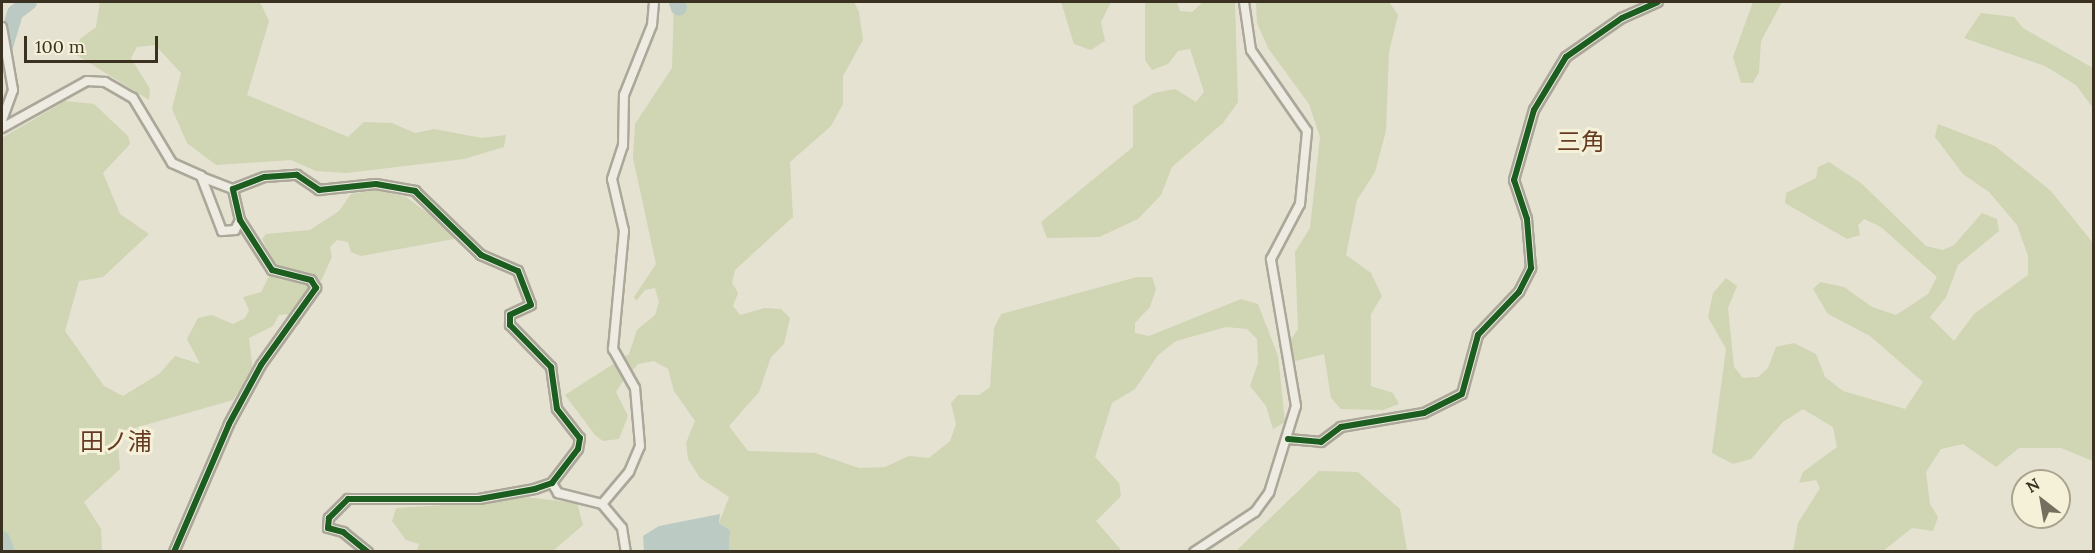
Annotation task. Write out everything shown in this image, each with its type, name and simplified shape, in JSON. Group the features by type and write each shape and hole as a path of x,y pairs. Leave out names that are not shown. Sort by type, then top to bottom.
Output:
{"street":[{"path":"602,504 629,472 640,446 634,388 613,349 624,231 612,179 621,155 624,95 652,25 654,2"},
{"path":"1194,552 1255,512 1279,473 1296,406 1271,259 1300,204 1307,131 1251,50 1244,2"},
{"path":"1288,439 1321,442 1341,427 1424,413 1462,394 1478,335 1519,292 1532,268 1527,219 1515,180 1534,110 1566,57 1622,18 1658,2"},
{"path":"2,27 13,90 2,120"},
{"path":"2,128 87,81 105,82 133,98 172,163 233,189 265,177 297,175 318,190 358,184 405,188 456,226 481,255 518,271 531,305 510,315 510,325 551,367 557,409 580,438 578,449 552,483 479,499 348,499 329,518 328,528 344,532 368,552"},
{"path":"201,176 222,231 235,230 240,220"},
{"path":"174,552 229,424 261,365 316,288 310,280 272,270 240,220 233,189"},
{"path":"552,483 558,493 602,504 622,528 626,552"}],"green space":[{"path":"100,2 260,2 269,21 247,95 348,137 364,122 392,123 415,133 434,129 482,138 506,135 504,147 464,159 346,173 316,171 291,160 216,165 187,143 172,109 181,73 155,45 137,47 131,58 150,89 149,100 75,54 80,39 96,27"},
{"path":"674,2 854,2 859,12 863,40 843,76 843,104 831,126 790,162 793,217 735,270 732,283 738,293 733,306 740,315 765,308 781,309 790,318 784,344 771,357 759,392 729,426 748,451 815,453 859,468 885,467 909,456 929,458 950,441 956,424 951,403 958,395 979,395 990,387 994,328 1001,314 1137,277 1152,277 1156,289 1150,307 1135,323 1135,333 1149,336 1241,299 1258,304 1278,356 1285,422 1273,429 1266,406 1250,386 1258,363 1257,339 1247,329 1226,327 1176,341 1158,355 1135,389 1112,403 1095,457 1119,483 1121,496 1096,521 1122,551 729,552 730,530 719,523 729,497 700,478 688,459 686,443 695,421 674,391 668,369 654,361 638,364 623,381 616,392 628,416 619,439 603,441 595,435 565,395 629,354 637,330 655,315 659,302 655,288 645,290 636,301 634,297 656,264 633,158 635,124 672,68"},
{"path":"1061,2 1111,2 1101,22 1105,41 1091,50 1074,44"},
{"path":"1145,2 1177,2 1180,11 1192,12 1203,2 1235,2 1238,102 1223,123 1172,167 1161,195 1138,219 1099,237 1047,238 1041,222 1133,147 1133,106 1154,93 1175,89 1196,102 1204,92 1190,49 1178,51 1168,64 1152,70 1145,60"},
{"path":"1256,2 1389,2 1398,15 1389,52 1386,131 1375,172 1357,200 1346,255 1371,273 1382,296 1371,314 1371,386 1393,393 1399,404 1383,410 1341,409 1331,398 1324,354 1295,361 1290,341 1298,329 1295,252 1310,228 1320,137 1309,104 1268,48 1257,23"},
{"path":"1753,2 1782,2 1761,41 1759,72 1753,83 1741,83 1733,57"},
{"path":"1981,13 2014,17 2023,28 2093,68 2093,108 2076,85 2045,66 1964,38"},
{"path":"65,101 94,104 128,136 130,144 103,173 120,214 149,234 103,277 79,281 65,331 104,386 123,396 159,374 175,356 200,364 187,339 198,318 212,315 233,324 245,318 249,310 243,297 261,292 275,265 262,239 266,234 310,230 339,211 351,194 376,190 406,197 453,232 454,239 361,256 351,252 348,242 337,240 330,247 332,257 321,281 308,291 300,324 294,326 287,314 279,315 273,326 249,338 253,371 233,400 117,433 120,469 84,502 101,529 102,551 2,552 2,138"},
{"path":"1938,124 1995,146 2051,191 2093,243 2093,461 2061,448 2019,448 1996,467 1963,444 1941,449 1926,472 1930,504 1938,517 1933,531 1912,528 1883,551 1793,551 1798,523 1820,488 1816,480 1799,483 1803,472 1837,447 1833,427 1803,409 1783,422 1751,459 1733,464 1712,453 1726,349 1708,317 1713,293 1726,278 1737,286 1728,308 1734,367 1743,378 1758,377 1768,368 1776,347 1794,343 1816,354 1825,377 1843,391 1905,409 1923,382 1870,336 1828,314 1813,289 1820,282 1844,287 1872,307 1896,315 1928,294 1937,277 1881,227 1864,219 1858,225 1860,235 1847,239 1785,203 1786,193 1816,178 1818,167 1829,162 1861,183 1926,246 1943,250 1954,245 1982,213 1997,219 1999,231 1958,265 1946,297 1930,317 1954,341 1974,314 2028,275 2028,256 2017,225 1989,192 1963,174 1935,137"},
{"path":"1319,471 1358,472 1400,509 1407,551 1236,551"},
{"path":"508,495 577,503 583,525 553,551 417,552 419,544 406,540 392,521 396,508 480,503"}],"shaded area":[{"path":"720,514 719,523 730,530 729,551 644,551 643,536 659,526"}],"waterway":[{"path":"2,57 15,13 29,2"},
{"path":"677,2 679,8"},
{"path":"2,539 7,552"}],"cycle path":[{"path":"1288,439 1321,442 1341,427 1424,413 1462,394 1478,335 1519,292 1531,268 1527,219 1514,180 1534,110 1566,57 1622,18 1658,2"},
{"path":"174,552 229,424 261,365 316,288 311,280 272,270 240,220 233,189 265,177 297,175 319,190 376,184 415,191 481,255 518,271 531,305 510,315 510,325 551,367 557,409 580,438 578,449 552,483 535,489 479,499 348,499 329,518 328,528 343,532 368,552"}],"district":[{"name":"三角","path":"1581,142"},
{"name":"田ノ浦","path":"116,442"}]}
